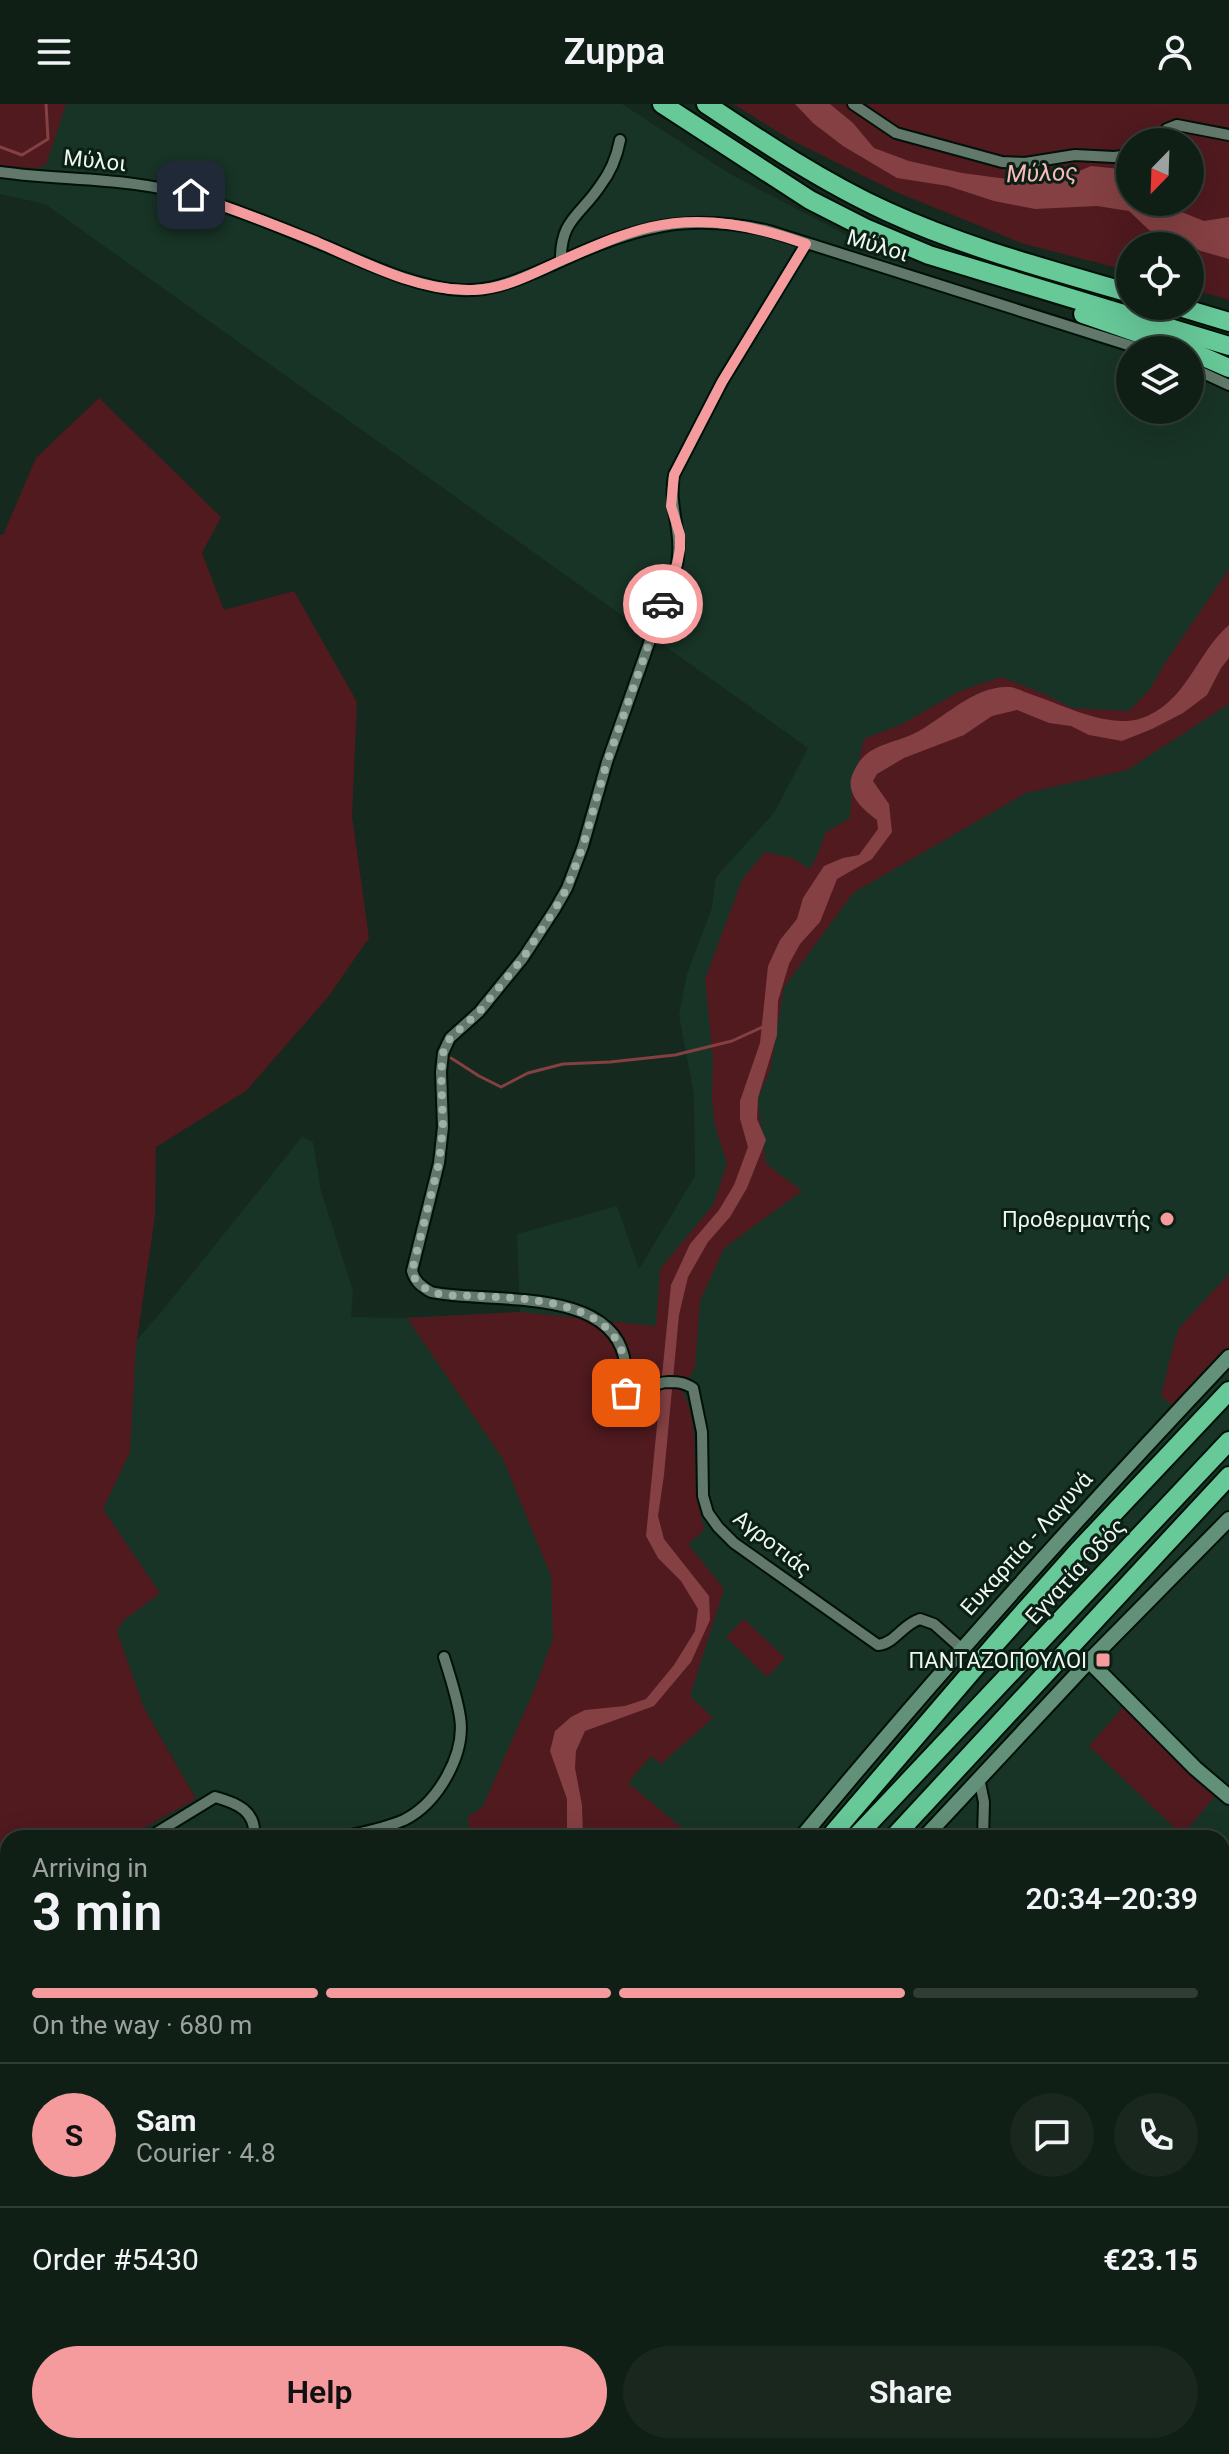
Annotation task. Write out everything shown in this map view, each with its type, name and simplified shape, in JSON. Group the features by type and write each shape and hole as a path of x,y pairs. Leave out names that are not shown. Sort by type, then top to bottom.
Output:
{"highway":[{"path":"662,104 799,193 865,228 929,255 1229,346"},
{"path":"706,104 828,180 885,211 996,254 1116,289"},
{"path":"1035,289 1072,311 1144,336"},
{"path":"1204,314 1229,322"},
{"path":"1204,358 1229,368"},
{"path":"836,1830 1078,1551 1229,1391"},
{"name":"Εγνατία Οδός","path":"863,1830 1229,1441"},
{"path":"900,1830 1229,1476"}],"street":[{"path":"853,104 896,133 1002,162 1020,163 1075,155 1116,157"},
{"path":"1171,128 1175,125 1197,128"},
{"path":"1204,130 1229,135"},
{"path":"561,261 561,242 567,227 601,185 620,140"},
{"name":"Μύλοι","path":"0,172 115,182 182,193 266,222 384,270 445,288 463,290 492,288 520,279 650,227 692,222 741,224 1116,341"},
{"name":"Αγροτιάς","path":"806,244 722,382 674,475 671,506 680,535 677,564 607,762 583,846 567,888 523,958 479,1012 450,1038 443,1053 443,1127 439,1163 414,1261 414,1278 431,1292 443,1295 558,1304 590,1316 616,1339 623,1356 627,1412 633,1417 643,1414 650,1389 657,1383 683,1382 693,1388 702,1432 703,1496 708,1513 734,1543 879,1646 921,1619 934,1624 961,1648"},
{"path":"1204,373 1229,385"},
{"name":"Ευκαρπία - Λαγυνά","path":"808,1830 961,1648 1229,1357"},
{"path":"931,1830 1089,1661 1229,1519"},
{"path":"367,1830 406,1819 434,1794 453,1766 461,1736 460,1717 444,1657"},
{"path":"1089,1661 1195,1768 1229,1797"},
{"path":"979,1778 984,1802 983,1830"},
{"path":"161,1830 215,1797 244,1808 253,1830"}],"shaded area":[{"path":"0,104 622,104 730,174 911,269 1116,339 1116,424 1204,424 1204,369 1229,378 1229,1830 140,1830 196,1799 144,1708 100,1619 89,1395 162,1311 302,1137 313,1142 321,1191 353,1291 351,1317 400,1318 520,1312 517,1234 617,1206 639,1269 695,1176 694,1095 679,1015 687,974 712,908 716,877 774,813 808,748 45,204 0,194"},
{"path":"0,104 66,104 46,165 36,168 0,166"},
{"path":"733,104 1229,104 1229,300 1204,292 1204,232 1116,232 1116,267 1024,244 896,192 793,141"},
{"path":"795,104 830,104 853,123 874,148 909,161 962,173 1007,179 1063,178 1091,166 1116,169 1116,209 1097,206 1035,209 994,201 948,186 897,178 843,146 813,123"},
{"path":"1134,216 1192,216 1204,221 1229,217 1229,259 1204,252 1204,232 1149,230"},
{"path":"99,398 221,517 202,553 224,610 294,591 357,702 352,816 369,938 328,997 246,1091 156,1147 155,1216 136,1346 130,1452 103,1509 160,1593 123,1621 117,1631 144,1708 196,1799 140,1830 0,1830 0,535 3,535 36,458"},
{"path":"1229,569 1229,704 1127,770 1026,793 853,893 784,987 770,1071 757,1098 766,1164 802,1191 724,1248 700,1301 695,1367 682,1391 691,1415 697,1498 704,1530 688,1544 724,1589 690,1696 713,1718 661,1764 651,1756 628,1783 685,1830 466,1830 469,1829 468,1816 482,1808 535,1688 553,1638 551,1576 503,1459 407,1318 520,1312 656,1326 660,1269 713,1205 727,1164 715,1126 712,1101 713,1060 705,979 742,880 765,852 792,858 810,869 825,833 850,818 852,790 864,739 902,724 960,691 1001,677 1072,708 1129,711 1150,689"},
{"path":"1229,625 1229,658 1207,695 1183,713 1152,729 1122,741 1089,735 1071,726 1049,723 1017,710 992,716 964,735 904,758 877,774 873,781 889,804 892,832 872,859 837,879 820,922 800,944 789,964 778,1001 777,1035 758,1098 757,1119 766,1140 747,1188 730,1217 708,1242 688,1277 679,1315 658,1516 664,1539 709,1596 710,1620 691,1662 654,1706 585,1731 576,1751 575,1768 583,1830 567,1830 567,1799 550,1751 555,1731 585,1710 625,1706 646,1699 674,1665 695,1631 698,1609 681,1581 658,1558 646,1536 671,1285 690,1244 719,1210 734,1185 748,1147 740,1119 740,1101 760,1043 768,966 780,940 797,919 803,898 824,866 859,855 878,829 877,820 852,793 854,771 872,750 925,728 971,697 996,688 1013,688 1099,718 1139,719 1168,702"},
{"path":"1229,1274 1229,1348 1174,1407 1161,1396 1175,1339 1180,1327"},
{"path":"744,1619 785,1658 767,1677 726,1637"},
{"path":"1125,1705 1217,1794 1186,1830 1177,1830 1089,1746"}],"waterway":[{"name":"Μύλος","path":"0,147 22,155 48,139 46,104"},
{"path":"451,1058 501,1087 528,1073 563,1064 675,1055 732,1041 765,1026"}],"way so far":[{"path":"626,1393 623,1356 616,1339 590,1316 558,1304 431,1292 420,1285 412,1271 439,1163 443,1127 443,1053 450,1038 479,1012 523,958 567,888 583,846 607,762 663,604"}],"place":[{"name":"Προθερμαντής","path":"1167,1219"},
{"name":"ΠΑΝΤΑΖΟΠΟΥΛΟΙ","path":"1103,1660"}],"route":[{"path":"191,195 384,270 429,285 463,290 483,290 506,284 624,235 671,224 741,224 806,244 722,382 674,475 671,506 680,535 680,549 663,604"}]}
